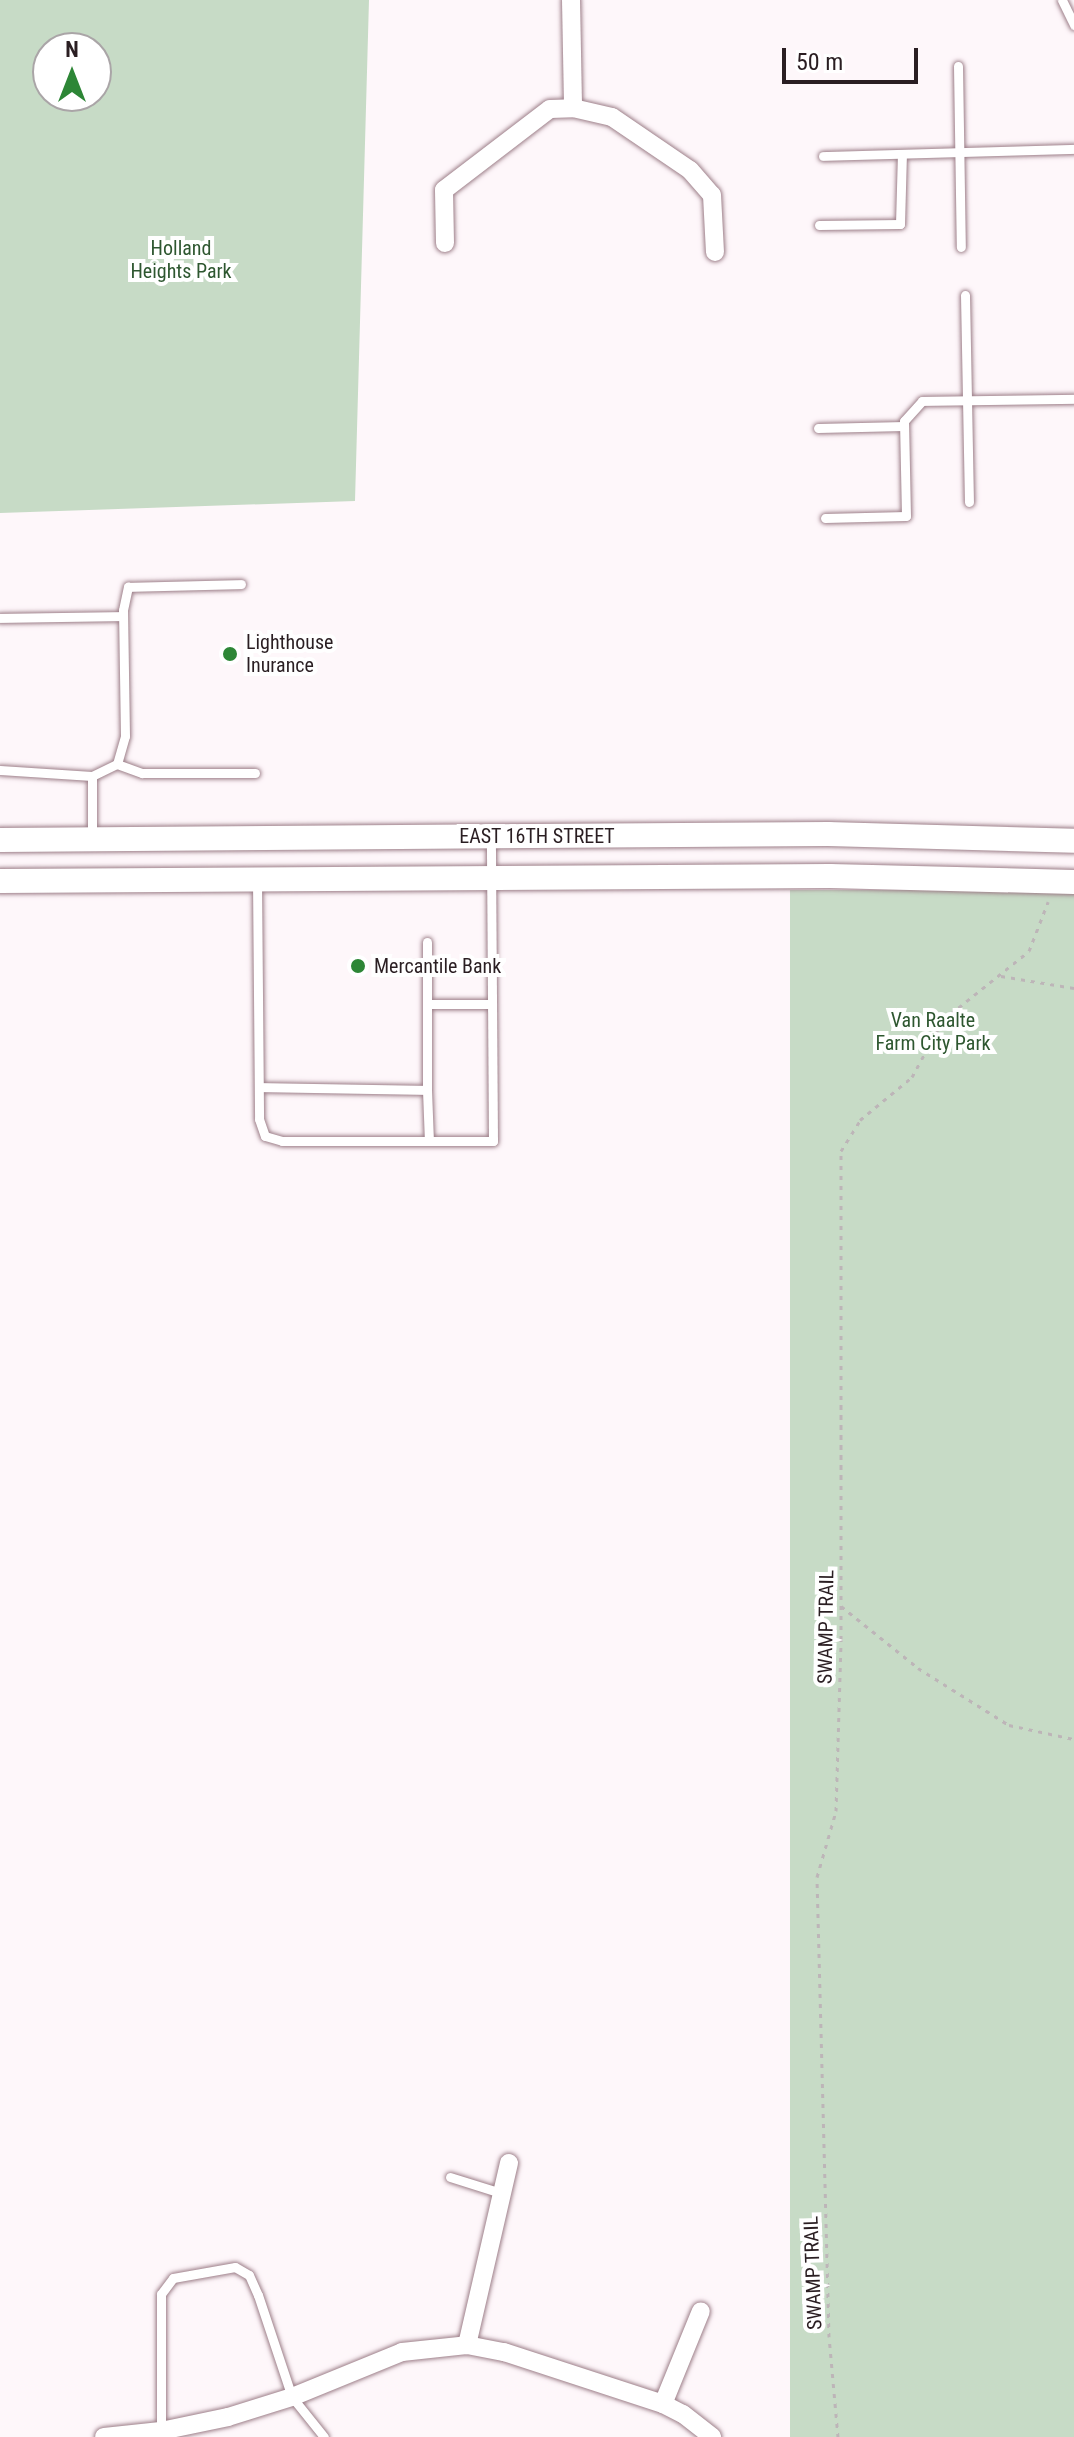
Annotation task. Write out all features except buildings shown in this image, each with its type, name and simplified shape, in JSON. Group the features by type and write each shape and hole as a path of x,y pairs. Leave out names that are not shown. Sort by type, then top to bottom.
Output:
{"main road":[{"name":"EAST 16TH STREET","path":"0,840 828,834 1074,841"},
{"name":"EAST 16TH STREET","path":"0,881 830,876 1074,882"}],"street":[{"path":"571,0 573,108"},
{"path":"445,243 444,190 550,109 573,108 612,117 690,170 712,195 715,252"},
{"path":"467,2345 509,2163"},
{"path":"663,2404 701,2311"},
{"path":"104,2437 161,2431 228,2417 292,2397 402,2352 467,2345 504,2352 663,2404 683,2414 712,2437"}],"lane":[{"path":"1062,0 1074,25"},
{"path":"958,66 961,247"},
{"path":"823,156 1074,149"},
{"path":"819,225 900,224 902,154"},
{"path":"965,295 969,502"},
{"path":"825,518 906,516 904,421 922,401 1074,399"},
{"path":"818,428 904,426"},
{"path":"117,764 125,736 123,616 128,587 241,584"},
{"path":"0,618 123,616"},
{"path":"0,770 92,776 117,764 142,773 255,773"},
{"path":"92,776 92,840"},
{"path":"257,880 259,1119 265,1136 274,1139 493,1141 491,836"},
{"path":"427,942 429,1141"},
{"path":"427,1004 492,1004"},
{"path":"259,1087 427,1090"},
{"path":"450,2177 501,2193"},
{"path":"161,2431 161,2294 173,2278 235,2267 249,2275 292,2397 324,2437"}],"path":[{"name":"SWAMP TRAIL","path":"838,2437 829,2337 817,1877 836,1811 841,1606 841,1151 860,1120 912,1077 943,1020 1029,951 1049,898"},
{"path":"1001,976 1074,988"},
{"path":"841,1606 918,1668 1009,1725 1074,1739"}],"green space":[{"name":"Holland Heights Park","path":"0,0 369,0 355,501 0,513"},
{"name":"Van Raalte Farm City Park","path":"790,890 1074,890 1074,2437 790,2437"}],"place":[{"name":"Lighthouse Inurance","path":"230,654"},
{"name":"Mercantile Bank","path":"358,966"}]}
